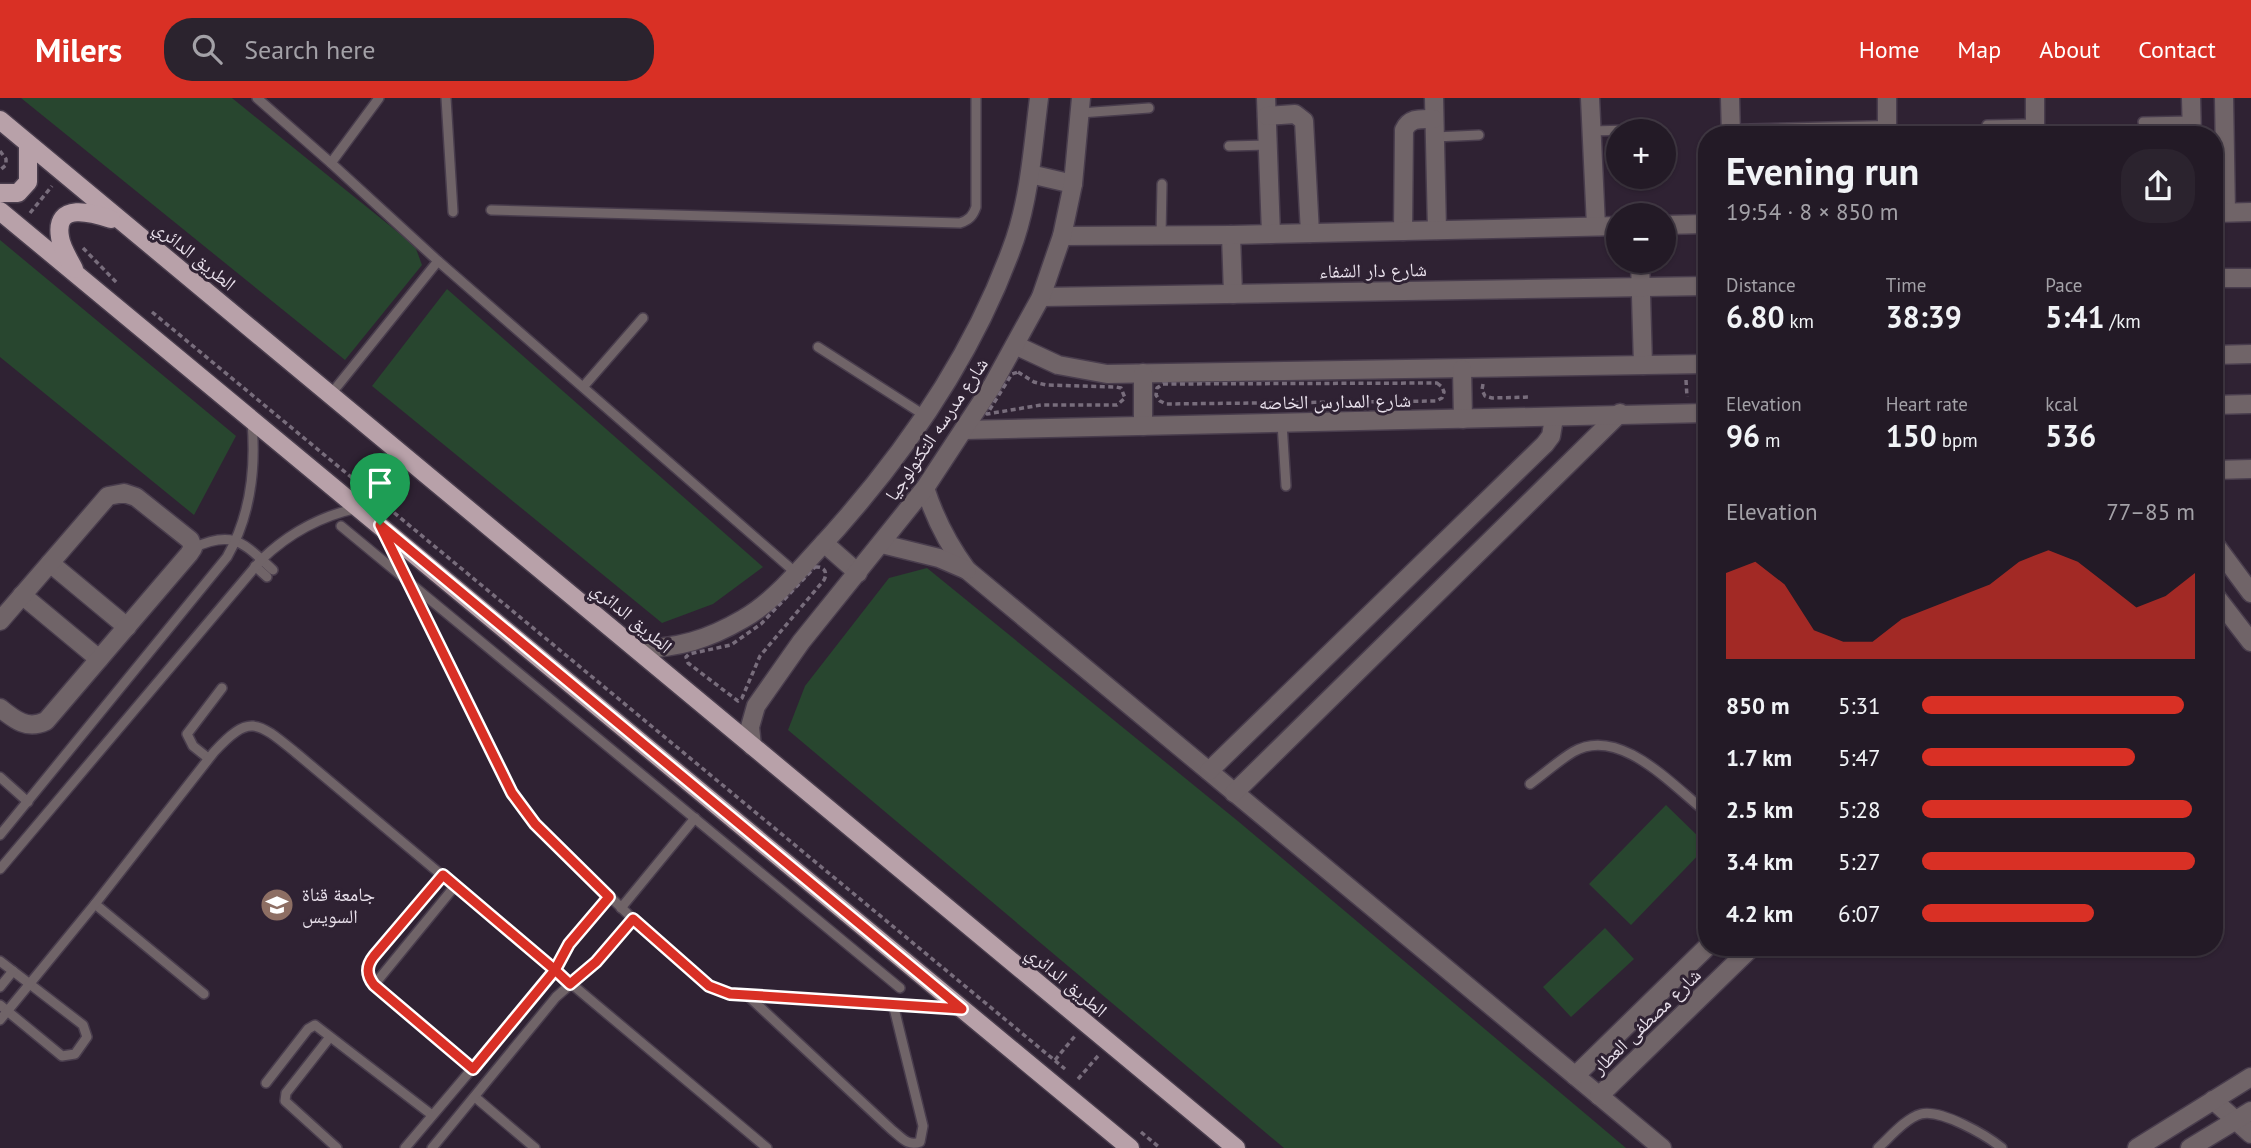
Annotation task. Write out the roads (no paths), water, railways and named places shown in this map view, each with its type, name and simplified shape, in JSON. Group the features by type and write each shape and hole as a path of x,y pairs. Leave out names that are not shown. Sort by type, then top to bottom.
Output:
{"main road":[{"name":"الطريق الدائري","path":"0,120 1236,1148"},
{"path":"0,193 18,193 24,189 28,182 28,144"},
{"path":"0,211 1130,1148"},
{"path":"77,275 59,236 64,219 70,214 86,211 124,224"}],"street":[{"name":"شارع مدرسه التكنولوجيا","path":"637,649 668,649 685,645 744,619 771,599 860,505 925,415 965,349 987,306 1015,237 1030,174 1039,98"},
{"path":"1434,98 1437,230"},
{"path":"1590,98 1596,226"},
{"path":"1730,98 1731,126"},
{"path":"1887,98 1887,126"},
{"path":"2035,98 2035,126"},
{"path":"2191,98 2192,126"},
{"path":"2223,127 2224,98"},
{"name":"شارع مدرسه التكنولوجيا","path":"752,746 750,727 757,706 790,657 925,488 964,429 1041,297 1062,236 1073,184 1080,105"},
{"path":"1271,234 1267,107 1295,114 1304,121 1310,233"},
{"path":"1403,231 1404,130 1410,121 1415,119 1434,128"},
{"path":"1030,174 1073,184"},
{"path":"2223,213 2251,212"},
{"path":"1676,225 1698,224"},
{"name":"شارع دار الشفاء","path":"1062,236 1231,235 1606,226"},
{"path":"1231,235 1233,294"},
{"path":"1640,273 1643,365"},
{"path":"2223,278 2251,278"},
{"name":"شارع دار الشفاء","path":"1041,297 1698,286"},
{"name":"شارع المدارس الخاصه","path":"1015,345 1071,369 1107,374 1698,364"},
{"path":"2223,355 2251,354"},
{"path":"1462,369 1463,419"},
{"path":"1143,373 1143,426"},
{"path":"2223,405 2251,404"},
{"name":"شارع المدارس الخاصه","path":"964,429 1554,418 1620,413 1697,412"},
{"path":"1234,793 1620,413"},
{"path":"1209,771 1545,444 1551,436 1554,418"},
{"path":"2223,470 2251,469"},
{"path":"925,488 934,517 948,545 967,570 1662,1148"},
{"path":"0,621 108,496 124,493 136,497 190,540 193,548 46,721 23,724 0,708"},
{"path":"824,543 858,573"},
{"path":"882,544 939,558 967,570"},
{"path":"1440,546 1462,569"},
{"path":"2223,555 2251,593"},
{"path":"50,563 127,627"},
{"path":"22,595 99,659"},
{"path":"2223,606 2251,642"},
{"name":"شارع مصطفى العطار","path":"1575,1076 1698,956"},
{"name":"شارع مصطفى العطار","path":"1600,1096 1743,956"},
{"path":"2137,1148 2251,1077"},
{"path":"2213,1100 2243,1115 2251,1134"},
{"path":"2190,1148 2243,1115"}],"lane":[{"path":"257,98 438,261 796,573"},
{"path":"331,163 379,98"},
{"path":"446,98 453,212"},
{"path":"491,210 960,223 968,220 976,207 976,98"},
{"path":"1080,105 1149,108"},
{"path":"2143,122 2176,126"},
{"path":"1987,125 1999,126"},
{"path":"1434,128 1479,135"},
{"path":"1591,131 1606,131"},
{"path":"1228,146 1268,145"},
{"path":"1161,184 1161,236"},
{"path":"331,394 438,261"},
{"path":"583,387 643,318"},
{"path":"818,346 925,415"},
{"path":"0,835 227,558 237,541 250,493 254,444 251,420"},
{"path":"1282,424 1286,486"},
{"path":"0,869 258,563 274,547 305,526 358,508"},
{"path":"380,525 512,793 535,824 609,897 709,986 730,994 962,1009"},
{"path":"341,526 901,988"},
{"path":"193,548 219,538 237,541 250,548 258,563 270,574"},
{"path":"208,758 188,740 187,734 222,688"},
{"path":"0,1020 4,1008 30,984 208,758 233,732 247,725 271,733 765,1147"},
{"path":"1530,784 1574,752 1590,746 1607,745 1623,748 1638,757 1698,806"},
{"path":"0,777 28,802"},
{"path":"621,908 695,818"},
{"path":"443,875 369,963 369,979 475,1068 481,1076 492,1075"},
{"path":"374,985 455,886"},
{"path":"405,1148 555,970 569,944 609,897"},
{"path":"95,904 204,994"},
{"path":"432,1148 556,997 596,962 633,919"},
{"path":"0,961 83,1025 87,1037 75,1054 62,1056 4,1008"},
{"path":"0,988 13,971"},
{"path":"747,995 892,1130 908,1143 914,1144 920,1142 923,1126 893,1004"},
{"path":"265,1083 311,1026 320,1027 432,1115"},
{"path":"330,1037 286,1093 285,1101 337,1148"},
{"path":"456,1087 466,1091 472,1100 535,1148"},
{"path":"1878,1148 1913,1117 1932,1113 1969,1128 2002,1148"}],"place":[{"name":"جامعة قناة السويس","path":"277,905"}]}
